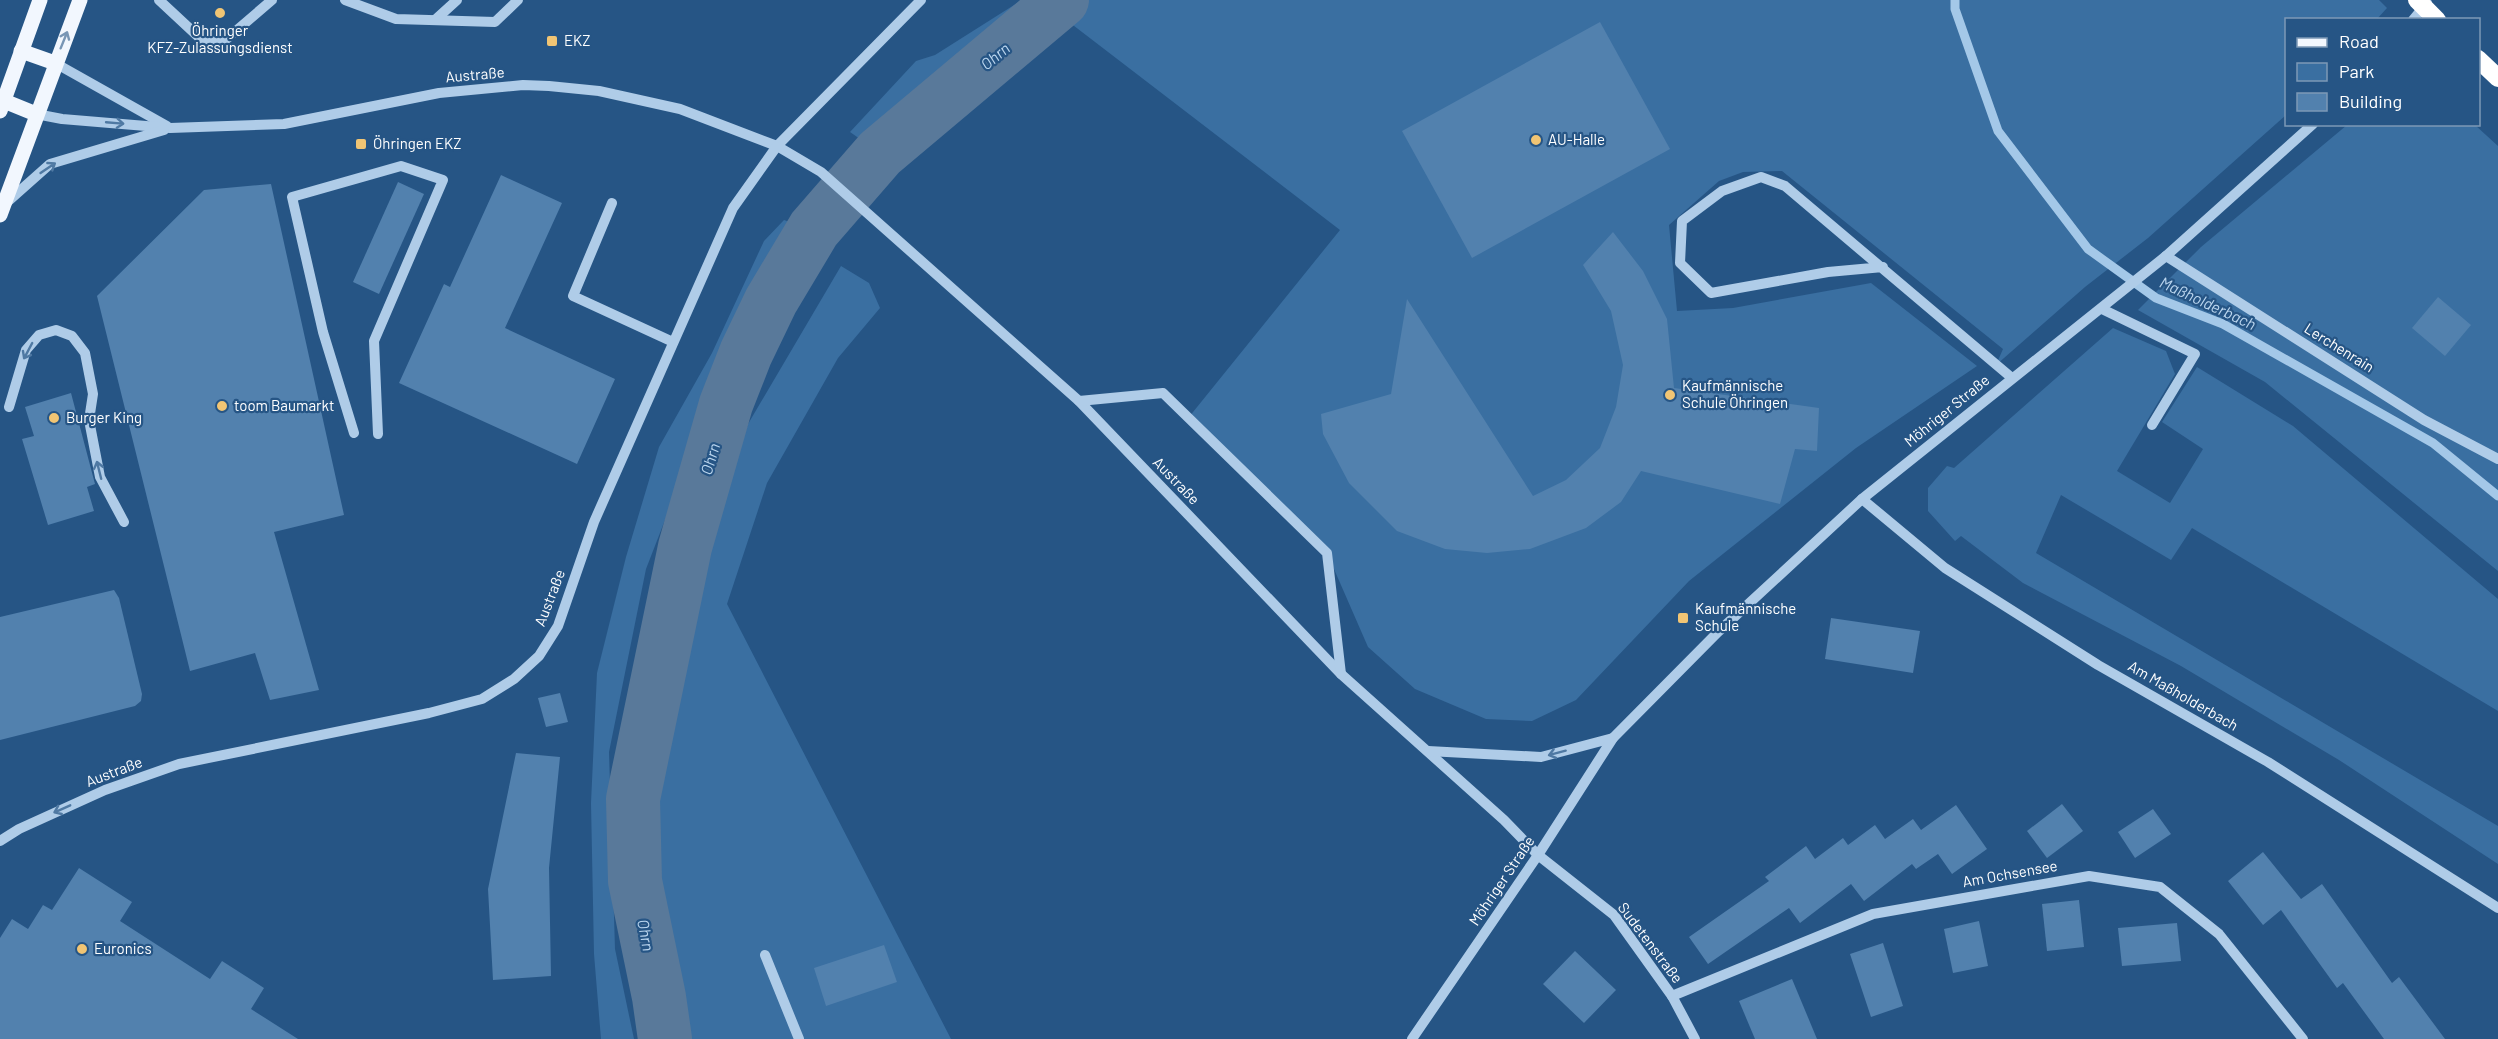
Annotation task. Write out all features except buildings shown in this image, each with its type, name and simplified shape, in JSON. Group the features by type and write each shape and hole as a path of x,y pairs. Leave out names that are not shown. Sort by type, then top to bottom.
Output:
{"highway":[{"path":"2417,0 2436,18"},
{"path":"2480,61 2498,78"}],"main road":[{"path":"36,114 2,106 40,0"},
{"path":"2,210 80,0"},
{"path":"21,51 55,63"}],"street":[{"path":"159,0 168,11 203,41 223,42 272,0"},
{"path":"168,11 173,0"},
{"path":"345,0 396,19 495,22 518,0"},
{"path":"435,21 457,0"},
{"name":"Austraße","path":"0,841 19,829 105,790 179,764 429,713 482,699 514,679 539,656 558,627 594,522 733,208 777,146 921,0"},
{"path":"2415,18 2429,0"},
{"path":"55,63 170,128"},
{"name":"Austraße","path":"36,114 62,119 170,128 284,124 439,93 549,86 599,91 680,109 777,146 820,172 992,322 1078,401 1341,674 1504,820 1538,855"},
{"name":"Möhriger Straße","path":"1412,1039 1538,855 1614,738 1718,632 1862,499 2166,256 2311,126"},
{"name":"Austraße","path":"2,210 50,164 170,128"},
{"path":"354,433 323,332 292,197 401,166 443,180 374,341 378,434"},
{"path":"1882,267 1828,272 1711,293 1680,263 1682,221 1722,192 1761,177 1785,186 1882,267 2012,378"},
{"path":"612,203 573,296 673,342"},
{"name":"Lerchenrain","path":"2166,256 2424,420 2498,459"},
{"path":"2102,309 2195,354 2152,425"},
{"path":"9,407 26,350 39,335 56,330 72,336 85,353 93,394 89,420 100,477 124,522"},
{"path":"1078,401 1163,393 1327,553 1341,674"},
{"name":"Am Maßholderbach","path":"1862,499 1955,574 2098,664 2268,762 2498,908"},
{"path":"1428,751 1541,758 1614,738"},
{"name":"Austraße","path":"0,833 19,829"},
{"name":"Sudetenstraße","path":"1538,855 1614,915 1672,996 1695,1039"},
{"name":"Am Ochsensee","path":"1672,996 1873,914 2089,876 2160,887 2218,934 2303,1039"},
{"path":"765,955 799,1039"}],"green space":[{"path":"1022,0 2379,0 2387,8 2378,18 2285,18 2285,116 2148,238 2085,287 1996,365 2003,349 1782,171 1743,172 1719,181 1669,225 1677,311 1733,308 1871,283 1977,366 1856,448 1689,581 1576,700 1532,721 1486,719 1415,689 1368,647 1327,553 1189,417 1340,230 1052,9 880,153 850,132 916,61 935,55"},
{"path":"2346,126 2476,126 2498,146 2498,571 2265,382 2138,310 2201,247"},
{"path":"784,220 809,229 792,251 740,343 701,427 646,569 609,752 615,949 634,1039 601,1039 594,954 591,803 597,673 626,557 659,447 712,353 764,241"},
{"path":"841,266 869,283 880,308 838,358 767,483 727,604 951,1039 674,1039 658,873 659,755 704,559 748,424"},
{"path":"2113,328 2166,351 2175,374 2117,471 2170,503 2203,449 2162,422 2197,367 2293,426 2498,599 2498,711 2192,528 2171,560 2061,495 2036,553 2498,826 2498,864 2339,760 2181,666 2023,583 1961,536 1955,541 1928,511 1928,488 1947,466 1954,468"}],"waterway":[{"name":"Ohrn","path":"665,1039 659,997 635,881 633,799 685,547 726,404 746,353 771,301 814,229 880,153 1062,0"},
{"name":"Maßholderbach","path":"1955,0 1955,9 1998,131 2088,249 2156,298 2223,324 2433,443 2498,496"}],"place":[{"name":"Öhringer KFZ-Zulassungsdienst","path":"220,13"},
{"name":"EKZ","path":"552,41"},
{"name":"AU-Halle","path":"1536,140"},
{"name":"Öhringen EKZ","path":"361,144"},
{"name":"Kaufmännische Schule Öhringen","path":"1670,395"},
{"name":"toom Baumarkt","path":"222,406"},
{"name":"Burger King","path":"54,418"},
{"name":"Kaufmännische Schule","path":"1683,618"},
{"name":"Euronics","path":"82,949"}]}
